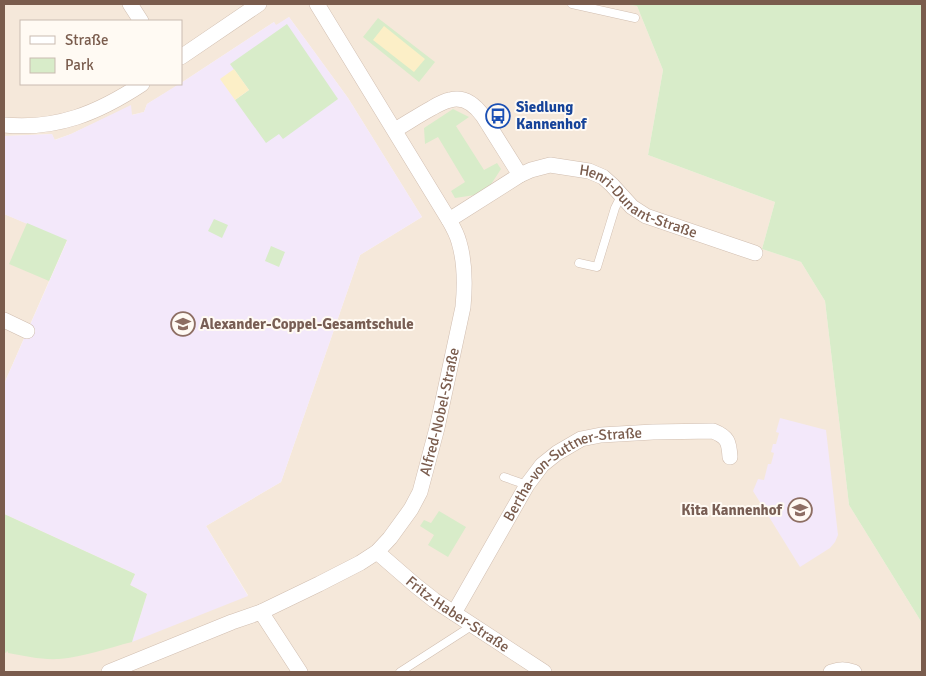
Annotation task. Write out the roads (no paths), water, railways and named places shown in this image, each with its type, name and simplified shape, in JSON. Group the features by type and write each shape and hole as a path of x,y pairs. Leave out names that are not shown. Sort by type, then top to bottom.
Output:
{"street":[{"path":"130,4 140,20"},
{"path":"182,56 259,4"},
{"name":"Alfred-Nobel-Straße","path":"109,672 260,612 360,563 377,552 402,524 420,492 437,428 463,307 463,266 459,242 449,220 317,4"},
{"path":"4,125 27,126 61,122 84,115 108,104 140,85"},
{"path":"394,130 450,99 471,103 483,116 520,175"},
{"name":"Henri-Dunant-Straße","path":"449,220 520,175 550,165 589,171 603,177 632,207 646,216 755,253"},
{"path":"4,320 27,331"},
{"name":"Bertha-von-Suttner-Straße","path":"454,613 527,485 542,465 557,453 581,439 601,435 713,431 722,434 727,440 730,457"},
{"name":"Fritz-Haber-Straße","path":"377,552 434,600 544,672"},
{"path":"260,612 300,672"},
{"path":"831,672 839,669 854,672"}],"lane":[{"path":"572,4 635,18"},
{"path":"579,262 596,267 615,208 621,196"},
{"path":"504,477 527,485"},
{"path":"400,672 473,625"}],"place":[{"name":"Siedlung Kannenhof","path":"498,116"},
{"name":"Alexander-Coppel-Gesamtschule","path":"183,324"},
{"name":"Kita Kannenhof","path":"800,510"}]}
